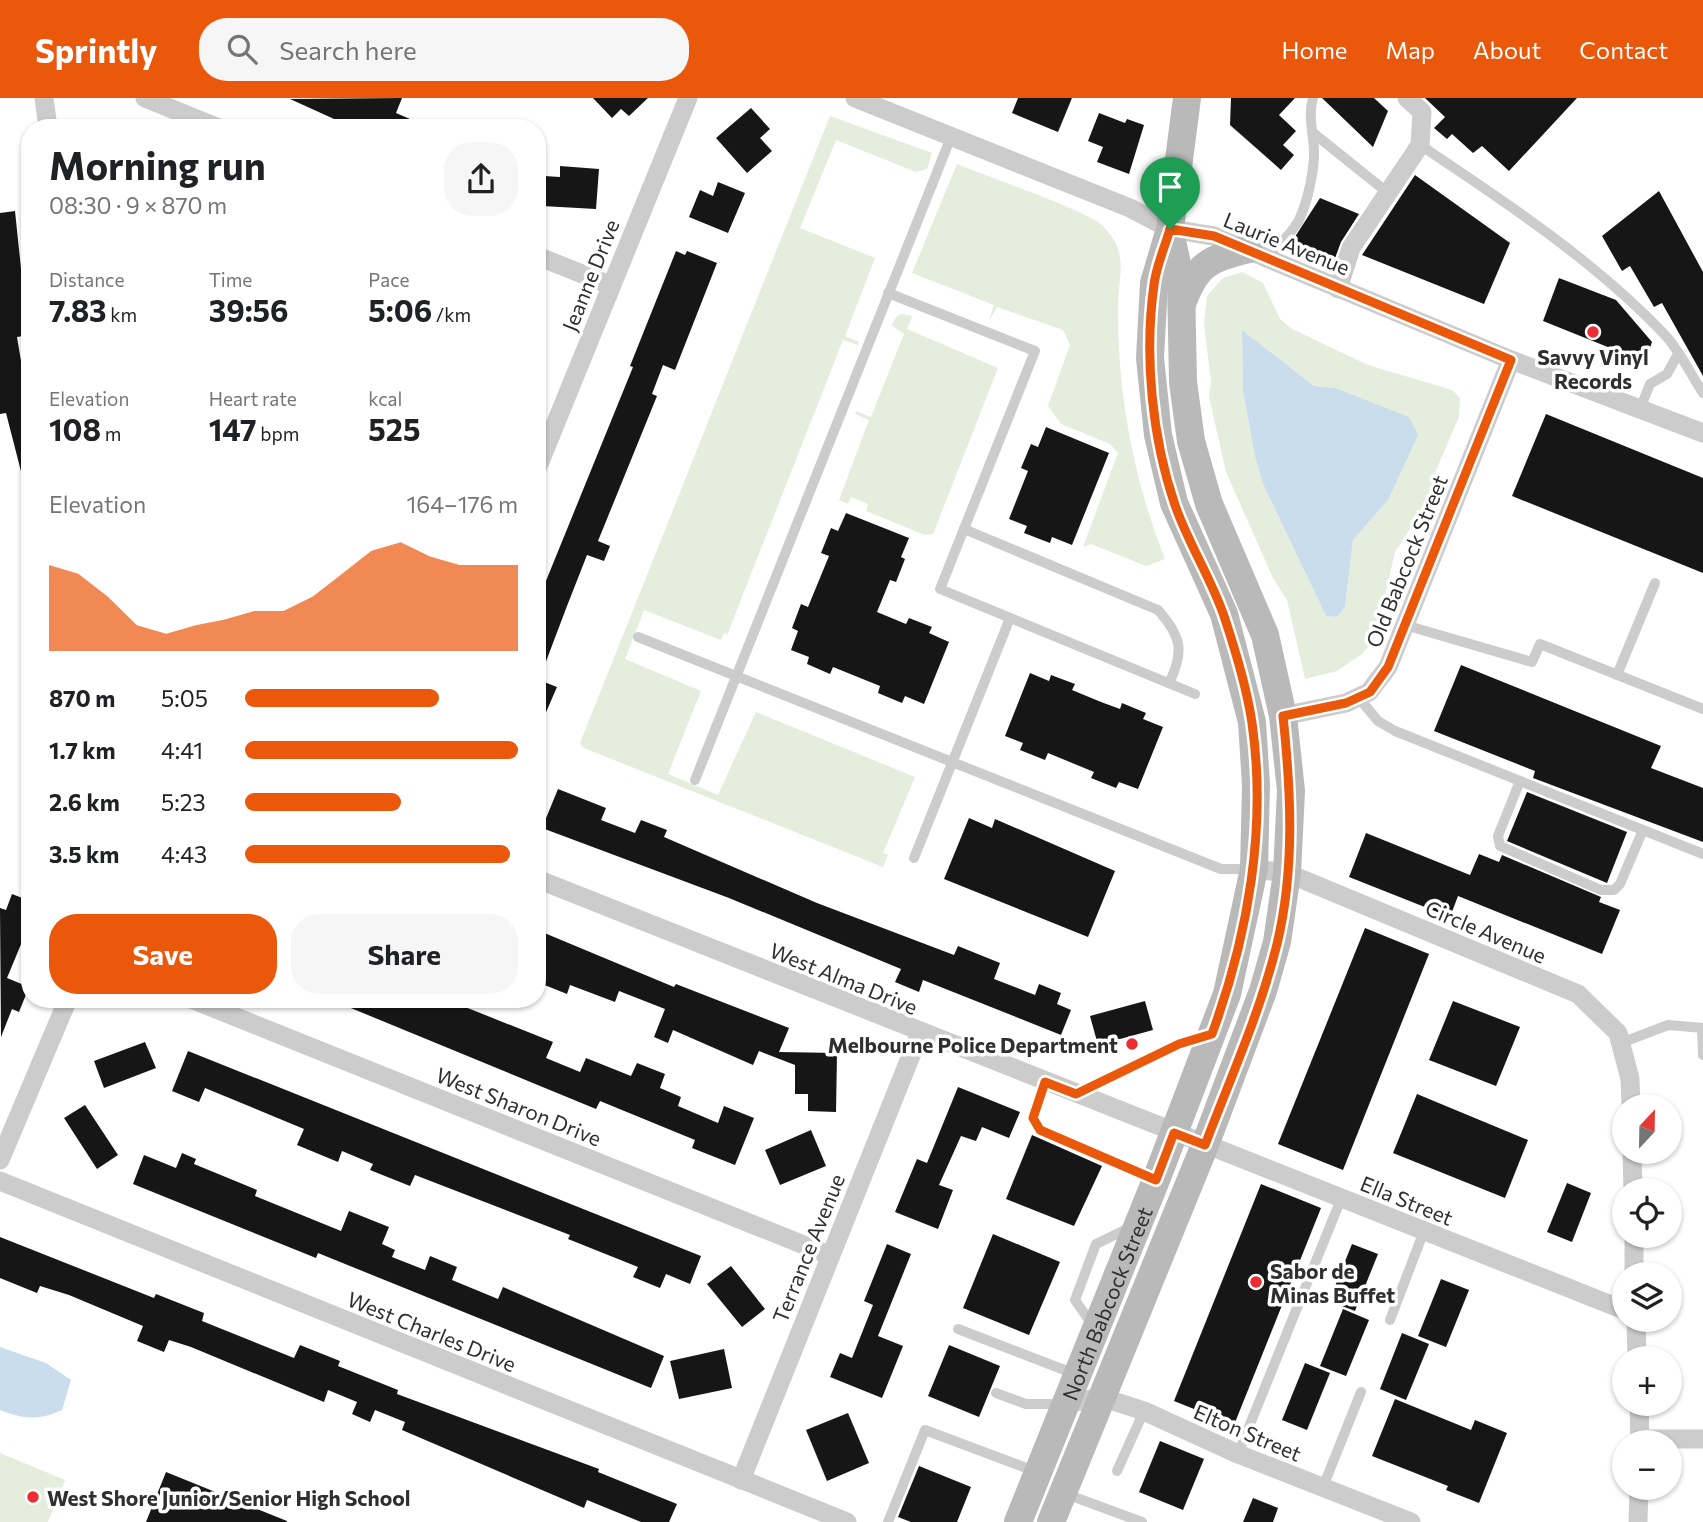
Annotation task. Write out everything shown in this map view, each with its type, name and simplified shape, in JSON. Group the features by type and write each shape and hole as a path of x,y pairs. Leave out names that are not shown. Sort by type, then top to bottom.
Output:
{"main road":[{"name":"North Babcock Street","path":"1018,1522 1139,1223 1227,994 1254,869 1256,785 1252,722 1224,614 1174,503 1158,435 1150,358 1154,284 1170,229 1187,98"},
{"name":"North Babcock Street","path":"1051,1522 1139,1301 1205,1145 1263,990 1278,942 1287,873 1291,791 1283,716 1265,635 1209,504 1191,441 1183,382 1181,282 1170,229"},
{"path":"1181,307 1191,280 1202,266 1220,255 1260,254"}],"street":[{"path":"44,98 47,119"},
{"path":"145,98 197,119"},
{"name":"Jeanne Drive","path":"546,447 688,98"},
{"name":"Laurie Avenue","path":"855,98 1130,208 1170,229 1214,236 1511,360 1703,433"},
{"path":"1338,289 1351,248 1420,145 1422,112 1407,98"},
{"path":"546,260 610,285"},
{"name":"Old Babcock Street","path":"1283,716 1346,703 1370,692 1388,667 1511,360"},
{"name":"Circle Avenue","path":"1254,869 1287,873 1578,994 1618,1033 1630,1079 1631,1094"},
{"name":"West Alma Drive","path":"546,883 1174,1133"},
{"path":"0,1160 64,1008"},
{"name":"West Sharon Drive","path":"213,1008 829,1255"},
{"name":"Terrance Avenue","path":"741,1480 920,1033"},
{"name":"Ella Street","path":"1174,1133 1612,1305"},
{"name":"West Charles Drive","path":"0,1181 847,1522"},
{"name":"Elton Street","path":"1066,1404 1101,1397 1144,1411 1238,1454 1411,1522"},
{"path":"1682,1440 1703,1439"},
{"path":"1639,1500 1639,1522"}],"lane":[{"path":"1260,254 1287,237 1299,219 1314,157 1308,114 1313,98"},
{"path":"1312,132 1388,193"},
{"path":"695,780 734,675 951,136"},
{"path":"1420,145 1477,183 1607,282 1667,336 1703,393"},
{"path":"888,293 1035,351 940,589 1195,694"},
{"path":"1640,409 1650,384 1667,374 1678,354"},
{"path":"964,529 1158,610 1177,636 1180,662 1169,683"},
{"path":"1616,675 1655,583"},
{"path":"914,858 1010,618"},
{"path":"1405,625 1532,662 1540,644 1703,709"},
{"path":"638,637 1222,869 1254,869"},
{"path":"1358,697 1378,720 1395,731 1703,854"},
{"path":"1520,781 1498,836 1500,846 1601,890 1614,890 1620,884 1643,830"},
{"path":"1620,1043 1668,1025 1702,1028 1703,1055"},
{"path":"1076,1094 1179,1044 1212,1034"},
{"path":"1045,1082 1033,1118 1040,1130 1156,1180"},
{"path":"1238,1454 1341,1199"},
{"path":"1390,1320 1424,1231"},
{"path":"958,1329 1078,1375"},
{"path":"1323,1487 1361,1392"},
{"path":"996,1393 1026,1404 1066,1404"},
{"path":"1117,1471 1144,1411"},
{"path":"888,1522 925,1430 1038,1472"},
{"path":"1063,1493 1142,1522"}],"green space":[{"path":"830,116 932,153 927,169 916,172 836,140 800,228 875,258 845,336 859,342 858,345 843,340 727,635 724,633 721,640 644,610 625,659 701,691 668,774 718,795 756,712 915,777 883,853 888,855 883,867 584,748 580,743"},
{"path":"957,164 1093,219 1103,226 1116,245 1121,263 1118,338 1124,402 1144,497 1165,559 1146,566 1091,544 1083,547 1118,453 1110,444 1061,424 1048,406 1070,345 1063,330 997,307 989,321 994,305 912,273"},
{"path":"1242,272 1263,283 1280,319 1292,329 1368,365 1452,390 1460,398 1459,417 1436,470 1425,506 1395,552 1375,638 1362,654 1337,671 1305,679 1287,600 1273,578 1226,472 1209,397 1211,382 1204,323 1207,296 1223,278","holes":["1242,330 1314,386 1335,388 1388,500 1353,540 1345,606 1337,617 1326,616 1263,484 1255,457 1243,391"]},
{"path":"897,316 912,316 907,329 998,368 933,534 925,535 866,511 868,504 851,497 848,504 839,500 869,420 855,414 856,411 871,417 904,334 891,325"},
{"name":"West Shore Junior/Senior High School","path":"0,1453 65,1480 48,1522 0,1522"}],"water":[{"path":"1242,330 1314,386 1335,388 1409,417 1418,435 1388,500 1353,540 1345,607 1337,617 1326,616 1263,484 1255,457 1243,391"},
{"path":"0,1347 46,1363 71,1380 62,1410 46,1416 31,1417 0,1410"}],"building":[{"path":"402,98 396,113 410,119 334,119 290,99"},
{"path":"593,98 648,98 629,116 621,109 612,118"},
{"path":"1018,98 1072,98 1058,132 1012,113"},
{"path":"1231,98 1295,98 1279,115 1296,131 1283,145 1294,155 1281,170 1230,125"},
{"path":"1322,98 1374,98 1388,111 1373,147"},
{"path":"1425,98 1577,98 1509,171 1482,146 1473,153 1452,134 1447,139 1434,128 1445,117"},
{"path":"751,108 770,129 760,138 772,151 747,173 716,138"},
{"path":"1099,113 1125,123 1127,119 1144,125 1129,174 1097,162 1103,147 1088,141"},
{"path":"560,166 599,169 596,209 546,206 546,176 560,177"},
{"path":"1415,175 1510,243 1484,304 1362,255"},
{"path":"718,182 745,193 728,233 689,217 700,190 713,196"},
{"path":"1659,191 1703,272 1703,376 1662,303 1654,307 1630,266 1622,271 1602,236"},
{"path":"1320,198 1359,214 1341,242 1334,261 1291,243"},
{"path":"15,211 21,268 21,336 17,337 21,361 21,471 6,413 0,414 0,213"},
{"path":"676,251 685,255 687,251 717,263 675,370 663,365 652,394 657,396 598,541 610,546 604,561 587,555 546,662 546,581 633,367 630,366"},
{"path":"1559,278 1616,300 1652,342 1645,362 1543,321"},
{"path":"1546,414 1703,478 1703,573 1512,496"},
{"path":"1046,427 1109,453 1072,545 1052,537 1050,543 1024,533 1027,526 1009,519 1028,471 1021,468 1031,444 1038,447"},
{"path":"846,513 909,538 901,557 905,559 896,582 890,580 877,612 906,624 909,618 932,627 929,633 949,642 924,704 905,696 902,703 878,693 880,686 833,667 830,674 807,664 809,657 791,650 798,631 792,628 801,604 808,607 829,556 821,553 831,528 838,531"},
{"path":"1461,665 1661,746 1651,768 1703,788 1703,842 1533,778 1535,771 1434,731"},
{"path":"1030,673 1049,681 1051,675 1075,684 1072,690 1120,709 1122,703 1146,713 1143,719 1163,727 1138,789 1119,782 1116,788 1091,778 1094,772 1048,753 1045,760 1020,750 1023,743 1005,736"},
{"path":"546,683 557,687 546,712"},
{"path":"558,789 606,808 601,820 635,833 641,820 667,830 664,837 817,903 954,955 958,946 1000,963 994,979 1035,995 1039,984 1061,993 1057,1004 1071,1010 1061,1035 923,980 919,992 895,982 901,969 729,898 546,829 546,818"},
{"path":"1527,792 1627,832 1607,883 1507,841"},
{"path":"969,818 992,828 995,819 1115,871 1088,937 944,879"},
{"path":"1366,833 1470,875 1479,854 1499,862 1502,855 1601,897 1599,902 1620,910 1602,954 1458,896 1450,917 1349,877"},
{"path":"12,894 21,898 21,944 7,978 21,984 21,1007 19,1012 12,1009 1,1037 0,908 6,910"},
{"path":"1365,928 1429,954 1343,1170 1278,1144"},
{"path":"546,934 674,987 676,984 789,1028 779,1052 837,1053 836,1112 808,1111 808,1094 795,1094 795,1065 759,1051 753,1065 673,1030 668,1043 654,1037 665,1009 619,991 615,1002 570,985 567,994 546,986"},
{"path":"1145,1001 1153,1030 1098,1045 1090,1016"},
{"path":"1453,1001 1520,1027 1496,1086 1429,1060"},
{"path":"351,1008 468,1008 553,1042 546,1058 580,1072 586,1058 631,1076 637,1063 665,1074 660,1088 681,1097 678,1106 718,1123 724,1106 754,1118 735,1165 692,1148 695,1140 600,1101 596,1109"},
{"path":"145,1042 156,1068 104,1088 94,1061"},
{"path":"188,1051 701,1256 690,1284 666,1274 660,1288 633,1277 638,1267 568,1239 570,1235 415,1175 410,1186 370,1170 373,1164 342,1151 338,1162 297,1145 304,1129 205,1088 199,1102 172,1091"},
{"path":"958,1087 1020,1112 1009,1138 982,1127 976,1141 961,1136 939,1185 953,1190 938,1229 895,1212 917,1159 927,1163"},
{"path":"1417,1094 1528,1140 1505,1198 1393,1153"},
{"path":"85,1105 118,1155 97,1169 64,1118"},
{"path":"811,1130 826,1166 780,1185 765,1150"},
{"path":"1032,1135 1102,1166 1074,1226 1006,1199"},
{"path":"182,1153 196,1159 194,1164 257,1190 255,1196 341,1231 349,1211 389,1227 382,1244 395,1250 392,1257 425,1270 430,1256 457,1267 452,1280 498,1299 503,1287 664,1356 651,1388 318,1253 316,1258 133,1184 144,1155 176,1168"},
{"path":"1567,1183 1591,1193 1572,1242 1547,1232"},
{"path":"1261,1184 1321,1208 1234,1425 1174,1401"},
{"path":"993,1234 1060,1262 1029,1335 963,1308"},
{"path":"0,1237 154,1298 156,1294 204,1313 202,1321 294,1358 300,1345 340,1361 338,1366 398,1390 397,1394 599,1469 598,1472 677,1504 669,1522 641,1522 587,1500 584,1508 402,1430 405,1422 375,1410 370,1422 352,1414 357,1402 328,1390 324,1402 169,1340 164,1352 137,1341 143,1326 69,1295 40,1286 37,1293 0,1278"},
{"path":"887,1244 911,1254 878,1336 903,1346 882,1398 830,1377 840,1353 852,1358 873,1305 864,1301"},
{"path":"1352,1244 1378,1254 1355,1311 1329,1301"},
{"path":"731,1266 765,1309 742,1327 707,1284"},
{"path":"1441,1279 1469,1290 1446,1347 1418,1336"},
{"path":"1343,1309 1369,1320 1346,1376 1320,1366"},
{"path":"1402,1333 1429,1344 1406,1400 1380,1389"},
{"path":"949,1345 1000,1366 979,1417 928,1396"},
{"path":"724,1349 732,1388 679,1399 670,1361"},
{"path":"1305,1363 1330,1373 1307,1430 1282,1420"},
{"path":"1395,1399 1471,1430 1475,1420 1507,1433 1479,1503 1446,1490 1448,1486 1372,1456"},
{"path":"848,1413 869,1463 827,1481 806,1430"},
{"path":"1160,1441 1204,1459 1183,1510 1139,1492"},
{"path":"919,1466 971,1487 957,1522 911,1522 898,1517"},
{"path":"166,1472 287,1521 287,1522 146,1522"},
{"path":"1253,1498 1278,1508 1273,1522 1243,1522"}],"place":[{"name":"Savvy Vinyl Records","path":"1593,332"},
{"name":"Melbourne Police Department","path":"1132,1044"},
{"name":"Sabor de Minas Buffet","path":"1256,1282"},
{"name":"West Shore Junior/Senior High School","path":"33,1497"}],"route":[{"path":"1170,229 1214,236 1249,249 1338,289 1511,360 1388,667 1370,692 1346,703 1283,716 1291,791 1287,873 1278,942 1263,990 1205,1145 1174,1133 1156,1180 1040,1130 1033,1118 1045,1082 1076,1094 1179,1044 1212,1034 1227,994 1237,955 1254,869 1256,785 1252,722 1224,614 1174,503 1158,435 1150,358 1154,284 1170,229"}]}
